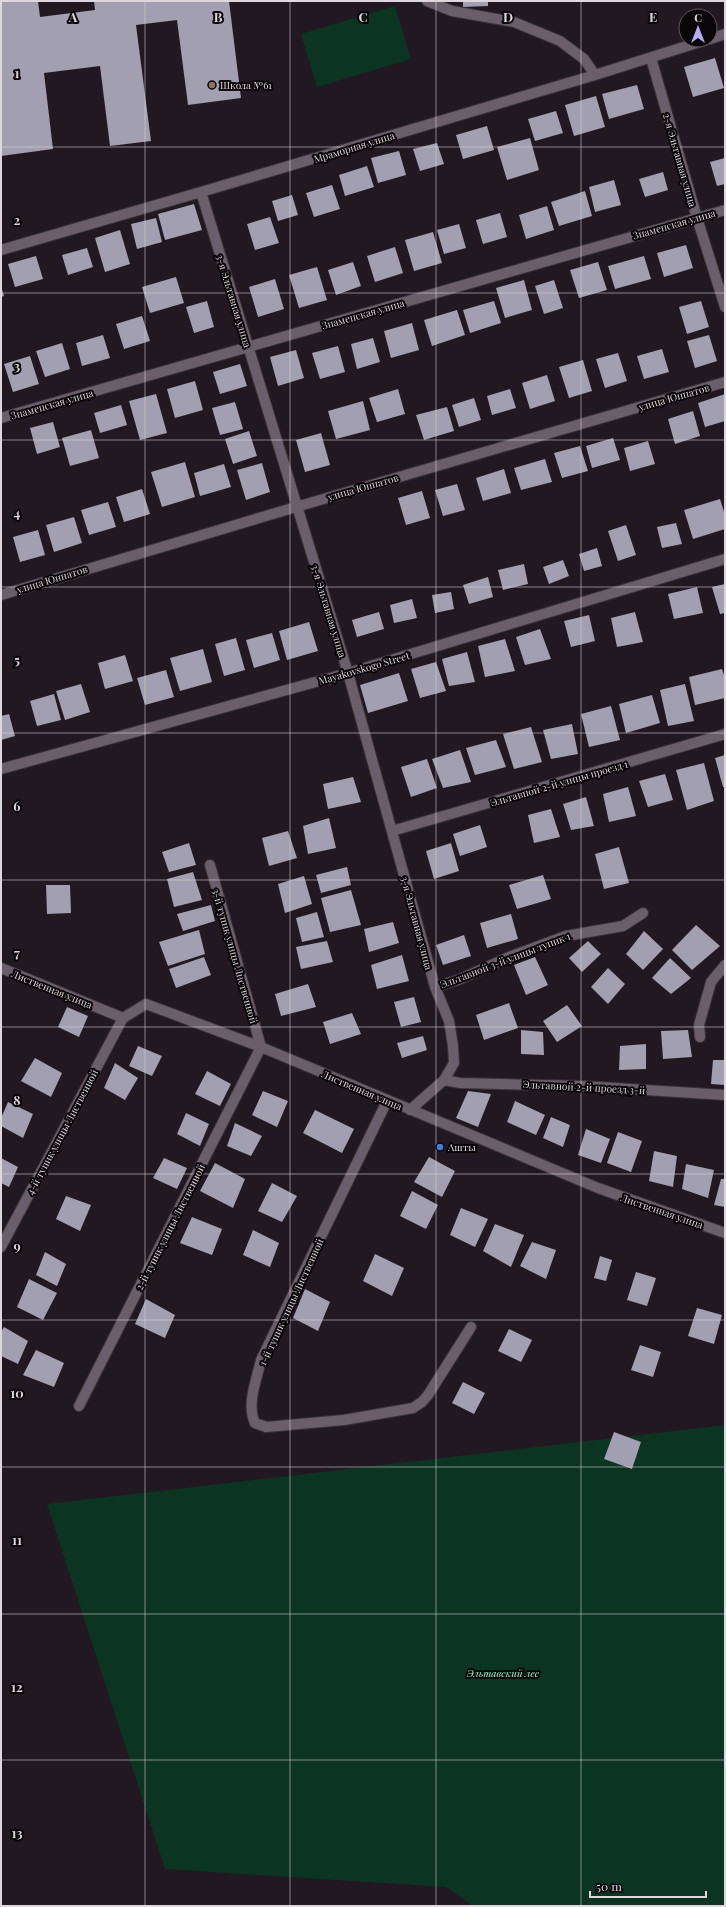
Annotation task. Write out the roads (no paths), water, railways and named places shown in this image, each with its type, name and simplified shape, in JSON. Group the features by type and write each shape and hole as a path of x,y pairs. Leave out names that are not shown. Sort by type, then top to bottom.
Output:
{"street":[{"path":"427,1 452,11 514,22 560,42 584,59 595,75"},
{"name":"Мраморная улица","path":"1,250 201,192 682,48"},
{"name":"2-я Эльтавная улица","path":"651,58 697,218 725,307"},
{"name":"3-я Эльтавная улица","path":"201,192 296,507 348,673 435,987 449,1021 454,1063 444,1080 410,1110"},
{"name":"Знаменская улица","path":"1,418 725,210"},
{"name":"улица Юннатов","path":"1,595 725,382"},
{"name":"Mayakovskogo Street","path":"1,769 348,673 725,559"},
{"name":"Эльтавной 2-й улицы проезд 1","path":"392,831 725,734"},
{"name":"3-й тупик улицы Лиственной","path":"210,866 261,1047"},
{"name":"Эльтавной 3-й улицы тупик 1","path":"435,987 458,980 509,957 566,936 623,926 643,913"},
{"path":"700,1037 699,1025 710,982 725,965"},
{"name":"Лиственная улица","path":"1,968 123,1018 146,1004 261,1047 598,1188 725,1232"},
{"name":"4-й тупик улицы Лиственной","path":"1,1247 123,1018"},
{"name":"2-й тупик улицы Лиственной","path":"79,1406 261,1047"},
{"name":"Эльтавной 2-й проезд 3-й","path":"444,1080 460,1083 583,1086 725,1095"},
{"name":"1-й тупик улицы Лиственной","path":"387,1101 261,1360 251,1406 251,1415 255,1423 266,1427 344,1420 413,1408 422,1402 428,1395 471,1327"}],"place":[{"name":"Школа №61","path":"212,85"},
{"name":"Ашты","path":"440,1147"}],"park label":[{"name":"Эльтавский лес","path":"503,1673"}]}
